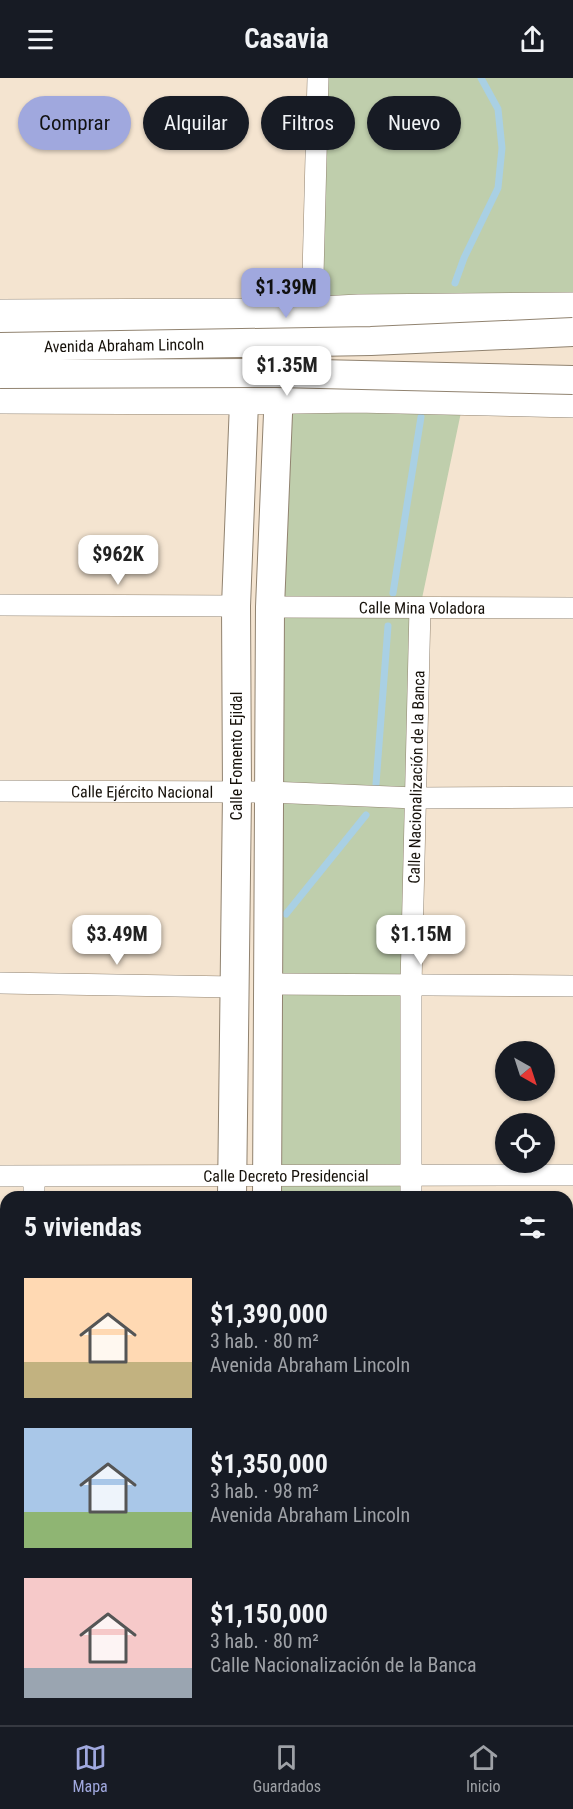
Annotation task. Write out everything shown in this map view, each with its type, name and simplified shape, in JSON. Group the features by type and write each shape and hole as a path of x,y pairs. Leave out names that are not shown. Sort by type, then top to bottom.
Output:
{"main road":[{"name":"Avenida Abraham Lincoln","path":"0,316 573,309"},
{"path":"356,396 344,386 336,374 332,359 338,338 358,311"},
{"name":"Calle Fomento Ejidal","path":"232,1186 237,793 236,606 245,398 246,314"},
{"name":"Calle Fomento Ejidal","path":"268,1186 270,607 280,397 297,314"},
{"name":"Avenida Abraham Lincoln","path":"0,346 371,341 573,332"},
{"path":"0,375 278,373 573,380"},
{"path":"0,397 356,396 573,402"}],"street":[{"path":"297,314 318,78"},
{"path":"0,605 236,606"},
{"name":"Calle Mina Voladora","path":"270,607 573,608"},
{"name":"Calle Nacionalización de la Banca","path":"411,1186 411,985 420,608"},
{"name":"Calle Ejército Nacional","path":"0,791 269,792 415,798 573,797"},
{"path":"0,983 234,987"},
{"path":"269,984 573,986"},
{"name":"Calle Decreto Presidencial","path":"0,1176 34,1187 411,1186 573,1175"}],"green space":[{"path":"321,78 573,78 573,302 321,309 321,150 355,150 355,96 321,96"},
{"path":"280,397 464,398 420,608 411,1191 267,1191"}],"waterway":[{"path":"455,283 464,258 498,188 502,148 498,109 481,78"},
{"path":"393,593 421,417"},
{"path":"376,784 388,626"},
{"path":"286,914 366,815"}]}
